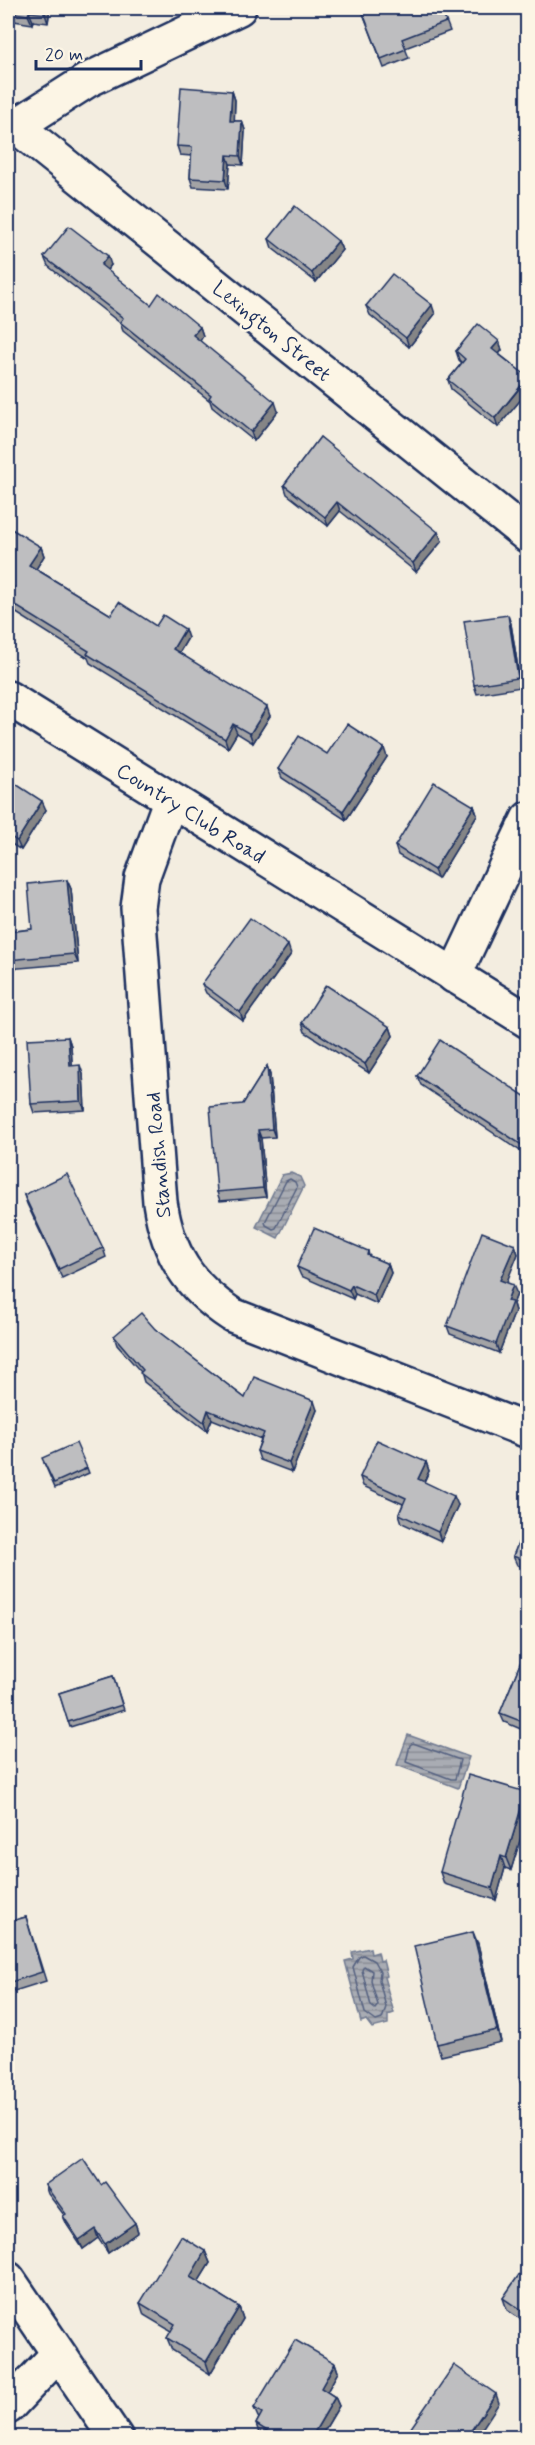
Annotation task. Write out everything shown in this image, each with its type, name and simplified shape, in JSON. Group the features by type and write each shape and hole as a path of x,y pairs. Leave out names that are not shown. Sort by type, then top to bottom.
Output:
{"street":[{"path":"12,122 88,80 239,8"},
{"name":"Lexington Street","path":"12,122 528,536"},
{"name":"Country Club Road","path":"8,698 528,1022"},
{"name":"Standish Road","path":"170,801 142,878 138,908 160,1202 168,1241 177,1258 200,1291 232,1315 528,1431"},
{"path":"454,976 528,819"},
{"path":"8,2279 116,2438"},
{"path":"8,2407 58,2354"}],"water":[{"path":"291,1173 300,1177 304,1186 278,1238 256,1227 282,1175"},
{"path":"408,1735 469,1757 458,1788 397,1765"},
{"path":"370,1948 371,1954 378,1952 380,1961 383,1960 387,1976 384,1977 394,2013 388,2015 388,2024 372,2028 366,2020 361,2022 345,1961 353,1959 352,1952"}],"building":[{"path":"8,8 46,8 45,14 29,12 28,15 8,12"},
{"path":"361,8 441,8 446,22 402,39 406,49 381,59"},
{"path":"528,26 528,38 522,33"},
{"path":"181,87 232,91 230,121 242,121 240,156 227,155 225,180 190,178 192,147 177,146"},
{"path":"295,206 338,241 312,273 269,239"},
{"path":"69,226 108,256 101,265 151,305 159,293 200,327 193,335 275,402 251,432 209,398 211,395 120,322 123,318 44,257"},
{"path":"392,274 432,305 406,338 366,306"},
{"path":"478,324 499,341 492,349 528,377 495,418 448,380 465,359 456,351"},
{"path":"320,437 438,532 413,563 337,502 325,517 284,485"},
{"path":"10,528 41,547 29,565 111,615 119,602 156,626 163,615 185,629 173,649 267,707 250,734 233,724 225,739 87,654 89,651 8,601 14,587 8,583 8,533"},
{"path":"508,615 518,678 474,685 464,621"},
{"path":"347,724 384,748 343,811 278,769 299,736 327,754"},
{"path":"8,779 42,801 17,841 8,835"},
{"path":"434,782 474,806 434,870 395,846"},
{"path":"67,880 74,954 8,960 8,932 32,929 28,884"},
{"path":"250,918 288,945 240,1012 202,984"},
{"path":"326,985 390,1027 365,1064 302,1023"},
{"path":"68,1037 70,1066 80,1065 81,1101 31,1104 27,1039"},
{"path":"440,1040 526,1097 528,1095 528,1149 417,1076"},
{"path":"267,1066 272,1129 258,1130 263,1188 217,1192 210,1107 243,1104"},
{"path":"67,1174 103,1248 59,1269 24,1195"},
{"path":"314,1228 368,1251 367,1255 388,1264 374,1295 352,1285 349,1290 297,1267"},
{"path":"482,1232 515,1245 500,1280 513,1285 507,1301 512,1302 496,1344 447,1326"},
{"path":"141,1313 155,1329 245,1398 254,1377 314,1401 289,1463 257,1451 264,1433 208,1410 204,1422 140,1373 143,1370 114,1336"},
{"path":"377,1440 426,1462 418,1479 454,1496 438,1532 399,1514 406,1498 360,1477"},
{"path":"76,1443 87,1468 54,1483 42,1458"},
{"path":"528,1519 528,1562 513,1556"},
{"path":"528,1644 528,1724 500,1713"},
{"path":"113,1676 122,1705 68,1722 59,1693"},
{"path":"468,1775 526,1792 506,1858 501,1856 492,1888 440,1872"},
{"path":"26,1917 42,1972 8,1983 8,1922"},
{"path":"473,1932 497,2030 437,2044 414,1946"},
{"path":"528,2076 528,2106 519,2078"},
{"path":"83,2158 101,2185 105,2182 135,2223 105,2244 95,2229 79,2240 63,2216 66,2214 45,2185"},
{"path":"181,2236 205,2251 190,2277 239,2307 206,2362 167,2338 175,2324 140,2303"},
{"path":"528,2262 528,2315 503,2298"},
{"path":"295,2340 335,2363 321,2388 335,2397 311,2438 278,2438 256,2424 262,2413 254,2408"},
{"path":"454,2365 496,2394 466,2438 404,2438"}]}
